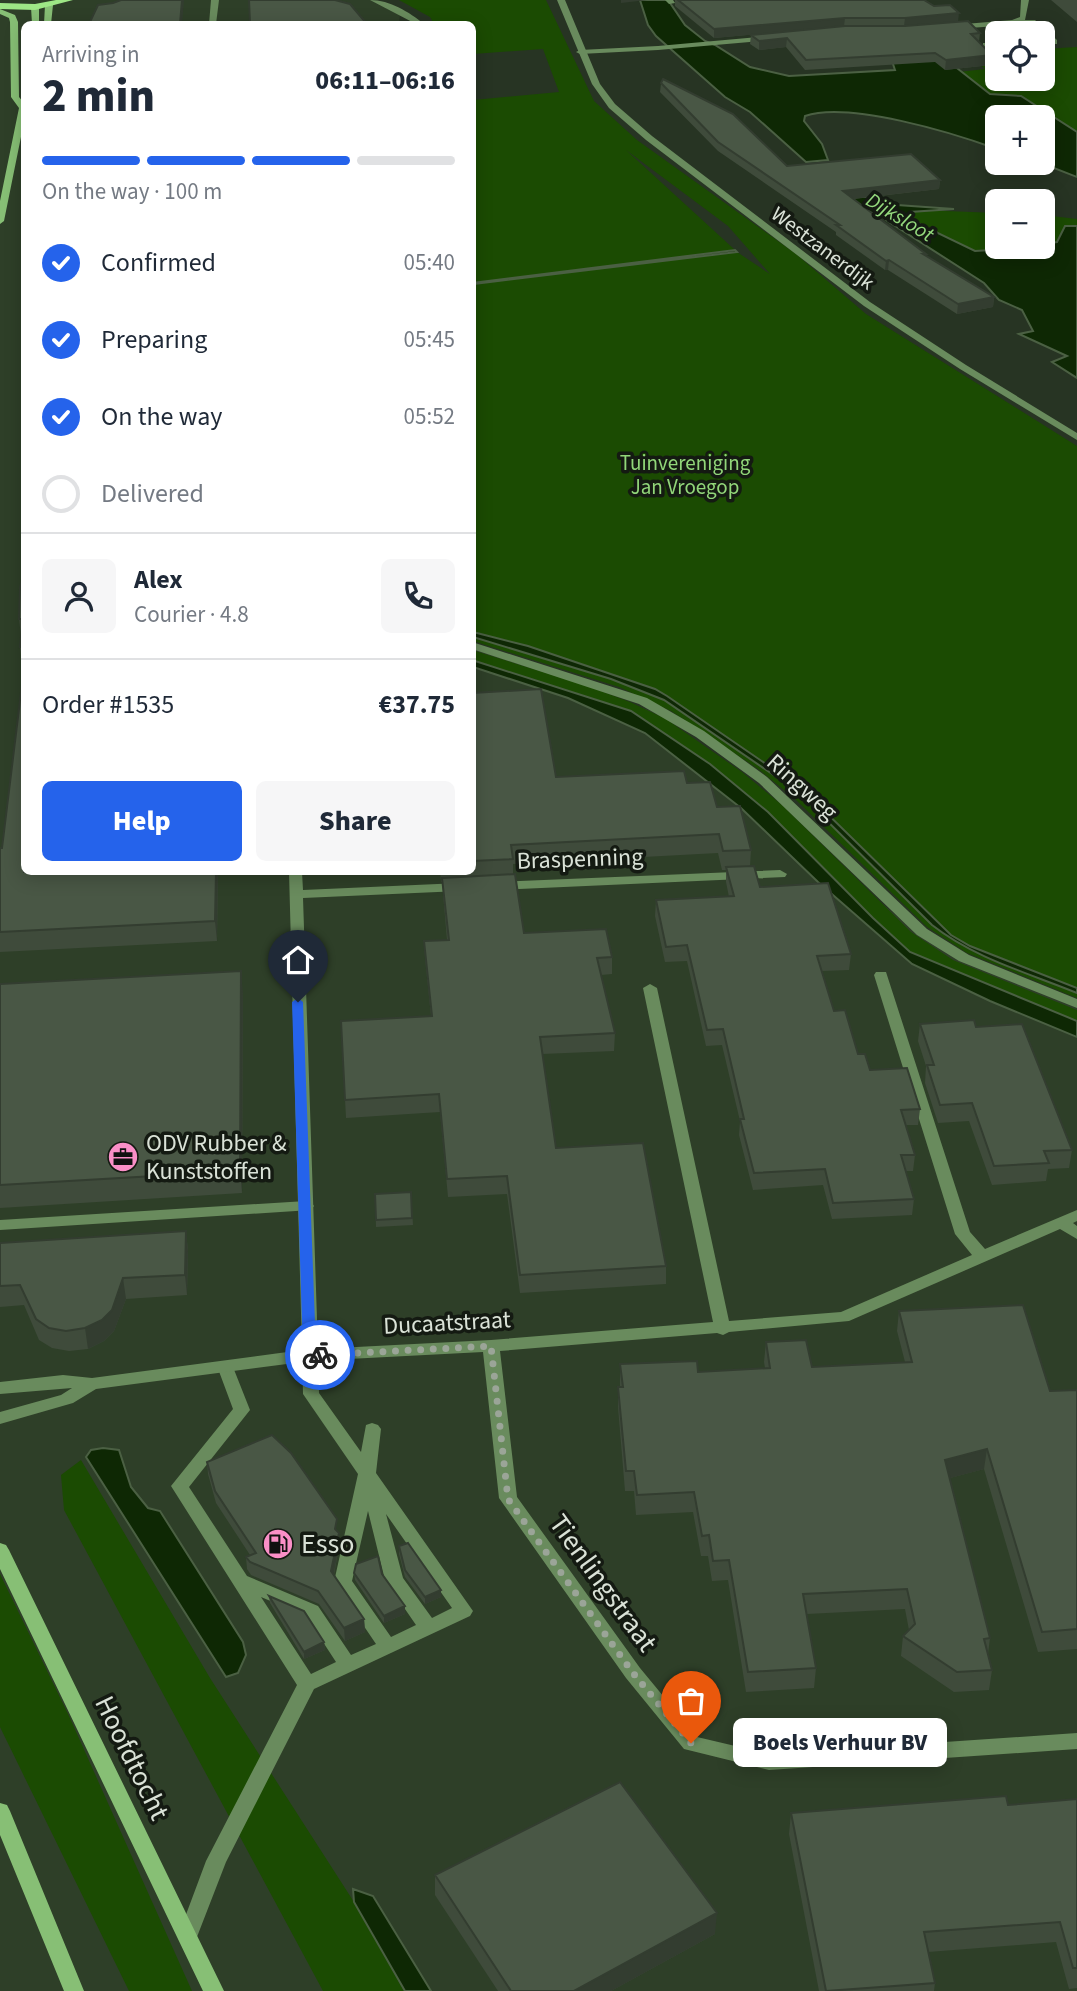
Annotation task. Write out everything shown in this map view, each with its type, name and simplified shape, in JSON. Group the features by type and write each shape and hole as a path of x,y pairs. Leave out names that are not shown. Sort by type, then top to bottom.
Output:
{"main road":[{"path":"0,9 69,0"},
{"path":"47,21 50,2"},
{"path":"35,6 36,21"},
{"path":"0,9 15,22 15,97 21,103"},
{"path":"0,221 21,120"},
{"name":"Hoofdtocht","path":"0,1550 214,1991"},
{"path":"0,1811 74,1991"}],"street":[{"path":"213,21 215,0"},
{"path":"374,0 394,8 414,21"},
{"name":"Westzanerdijk","path":"561,0 580,52 596,84 612,106 649,138 867,304 1076,436"},
{"path":"1016,21 1023,18 1025,0"},
{"path":"945,28 985,24"},
{"path":"580,52 780,37"},
{"name":"Ringweg","path":"476,646 643,701 699,734 763,780 922,932 964,958 1077,1004"},
{"name":"Braspenning","path":"297,894 780,874"},
{"path":"188,1936 216,1861 307,1684 464,1611 311,1394 296,875"},
{"path":"881,975 962,1234 982,1256"},
{"path":"650,988 723,1329"},
{"path":"0,1225 306,1206"},
{"name":"Ducaatstraat","path":"0,1388 63,1381 92,1384 310,1355 491,1346 723,1329 842,1317 1077,1215"},
{"path":"1061,1222 1077,1234"},
{"name":"Tienlingstraat","path":"491,1346 508,1499 633,1673 691,1743 769,1762 1077,1741"},
{"path":"225,1366 242,1410 180,1486 307,1684"},
{"name":"Ducaatstraat","path":"0,1418 67,1399 92,1384"},
{"path":"372,1429 367,1474 343,1582 388,1647"},
{"path":"367,1474 394,1580 428,1627"},
{"path":"241,1581 312,1611 348,1665"}],"shaded area":[{"path":"0,0 372,0 400,13 399,21 21,21 21,875 476,875 476,649 651,711 927,941 1077,1002 1077,1991 0,1991"}],"green space":[{"name":"Tuinvereniging Jan Vroegop","path":"399,0 546,0 594,101 637,140 796,254 866,314 1077,446 1077,988 970,946 951,935 801,788 667,696 655,689 528,646 476,633 476,284 737,252 770,274 728,226 626,150 735,250 476,283 476,100 559,92 543,49 476,54 476,21 432,21 430,17"},
{"path":"1077,47 1077,132 1055,118 1055,105 1035,105 1021,96 990,94 986,91 1055,91 1055,48"},
{"path":"985,49 985,69 967,54"},
{"path":"985,69 985,90 959,72"},
{"path":"910,212 985,213 985,252 950,241 920,223"},
{"path":"1055,216 1077,219 1077,226 1065,226 1057,242"},
{"path":"476,638 611,679 664,700 797,791 932,925 948,937 983,956 1077,993 1077,998 967,953 927,927 795,799 758,769 671,711 619,687 476,642"},
{"path":"476,651 585,685 666,719 742,772 782,805 911,932 953,960 1077,1010 1077,1021 910,952 680,743 631,711 476,661"},
{"path":"81,1460 210,1678 354,1902 404,1991 323,1991 64,1510 61,1475"},
{"path":"0,1574 69,1716 192,1991 129,1991 0,1727"}],"water":[{"path":"640,0 668,0 685,25 705,41 750,67 789,76 895,70 891,58 939,54 990,94 1021,96 1035,105 985,105 985,145 929,128 873,116 824,112 805,116 804,121 822,144 828,160 806,162 750,112 725,97 656,36 648,25"},
{"path":"1055,118 1077,132 1077,177 1055,168"},
{"name":"Dijksloot","path":"819,185 897,205 954,209 910,212 911,217 921,225 975,251 985,250 985,259 1055,259 1055,242 1065,226 1077,226 1077,378 1052,362 1067,356 1019,334 1033,331 1022,310 999,300 984,283 875,213 867,213"},
{"path":"735,250 737,252 476,284"},
{"path":"476,633 528,646 655,689 667,696 801,788 951,935 970,946 1077,988 1077,993 1002,964 948,937 932,925 797,791 664,700 611,679 476,638"},
{"path":"476,661 631,711 710,764 768,812 910,952 1077,1021 1077,1037 990,1001 912,964 818,882 741,808 645,733 568,698 476,668"},
{"path":"91,1450 119,1450 131,1487 148,1508 160,1511 243,1642 246,1655 238,1673 226,1677 86,1457"},
{"path":"353,1889 373,1896 431,1991 405,1991 354,1902"}],"building":[{"path":"121,0 182,0 180,21 90,21 98,5"},
{"path":"249,0 335,0 350,4 364,21 250,21"},
{"path":"678,0 924,0 934,6 950,5 959,13 905,18 845,18 714,29"},
{"path":"968,21 980,33 971,34 985,48 985,56 946,60 935,53 806,60 787,38 759,41 751,35 845,26 905,26"},
{"path":"663,79 733,114 787,166 911,154 940,180 843,191 926,254 923,254 994,297 958,304 889,260 886,261 836,225 840,225 718,142 661,83"},
{"path":"21,584 19,619 20,588"},
{"path":"541,689 556,777 684,771 687,783 710,782 717,807 740,806 751,850 723,851 719,834 511,845 513,859 476,861 476,693"},
{"path":"21,693 21,875 216,875 215,921 0,932 2,848"},
{"path":"754,866 760,887 828,883 851,954 817,956 834,1011 845,1010 858,1054 865,1054 870,1070 907,1068 920,1109 901,1110 915,1155 901,1155 914,1199 833,1203 825,1169 754,1173 740,1119 744,1119 723,1029 707,1030 687,945 666,947 656,900 734,896 726,867"},
{"path":"515,874 524,933 606,929 612,957 597,958 615,1033 540,1037 556,1148 643,1143 666,1266 520,1275 507,1176 447,1179 439,1094 345,1100 341,1021 432,1016 424,941 449,940 442,878"},
{"path":"241,971 240,1171 0,1185 0,984"},
{"path":"974,1020 976,1027 1022,1024 1072,1150 1044,1151 1049,1163 994,1166 972,1103 940,1105 927,1065 934,1065 920,1024"},
{"path":"411,1192 412,1218 376,1220 375,1194"},
{"path":"186,1231 185,1275 123,1278 112,1310 102,1320 85,1328 66,1331 49,1328 36,1319 20,1285 0,1286 0,1243"},
{"path":"1023,1305 1050,1391 1077,1390 1077,1629 1042,1632 987,1449 945,1460 990,1638 984,1639 992,1670 957,1672 903,1636 915,1624 907,1589 803,1594 816,1668 748,1672 729,1560 713,1561 709,1535 702,1536 694,1492 637,1495 634,1471 626,1471 618,1387 623,1387 620,1364 697,1361 698,1372 770,1368 766,1342 806,1340 812,1367 912,1362 899,1311"},
{"path":"272,1435 291,1453 337,1519 335,1529 339,1533 331,1571 364,1619 344,1628 318,1591 250,1562 246,1557 256,1553 215,1491 207,1462"},
{"path":"408,1543 441,1590 425,1597 405,1570 399,1546"},
{"path":"378,1556 382,1574 405,1606 384,1616 354,1573 356,1564"},
{"path":"269,1596 304,1611 324,1642 304,1652"},
{"path":"620,1782 717,1913 574,1991 511,1991 435,1875"},
{"path":"1006,1796 1008,1805 1077,1799 1077,1968 1073,1968 1060,1922 924,1932 935,1983 826,1991 791,1813"}],"way so far":[{"path":"320,1355 491,1346 508,1499 633,1673 691,1743"}],"place":[{"name":"ODV Rubber & Kunststoffen","path":"123,1157"},
{"name":"Esso","path":"278,1544"},
{"name":"Boels Verhuur BV","path":"691,1743"}],"route":[{"path":"298,1002 310,1355 320,1355"}]}
